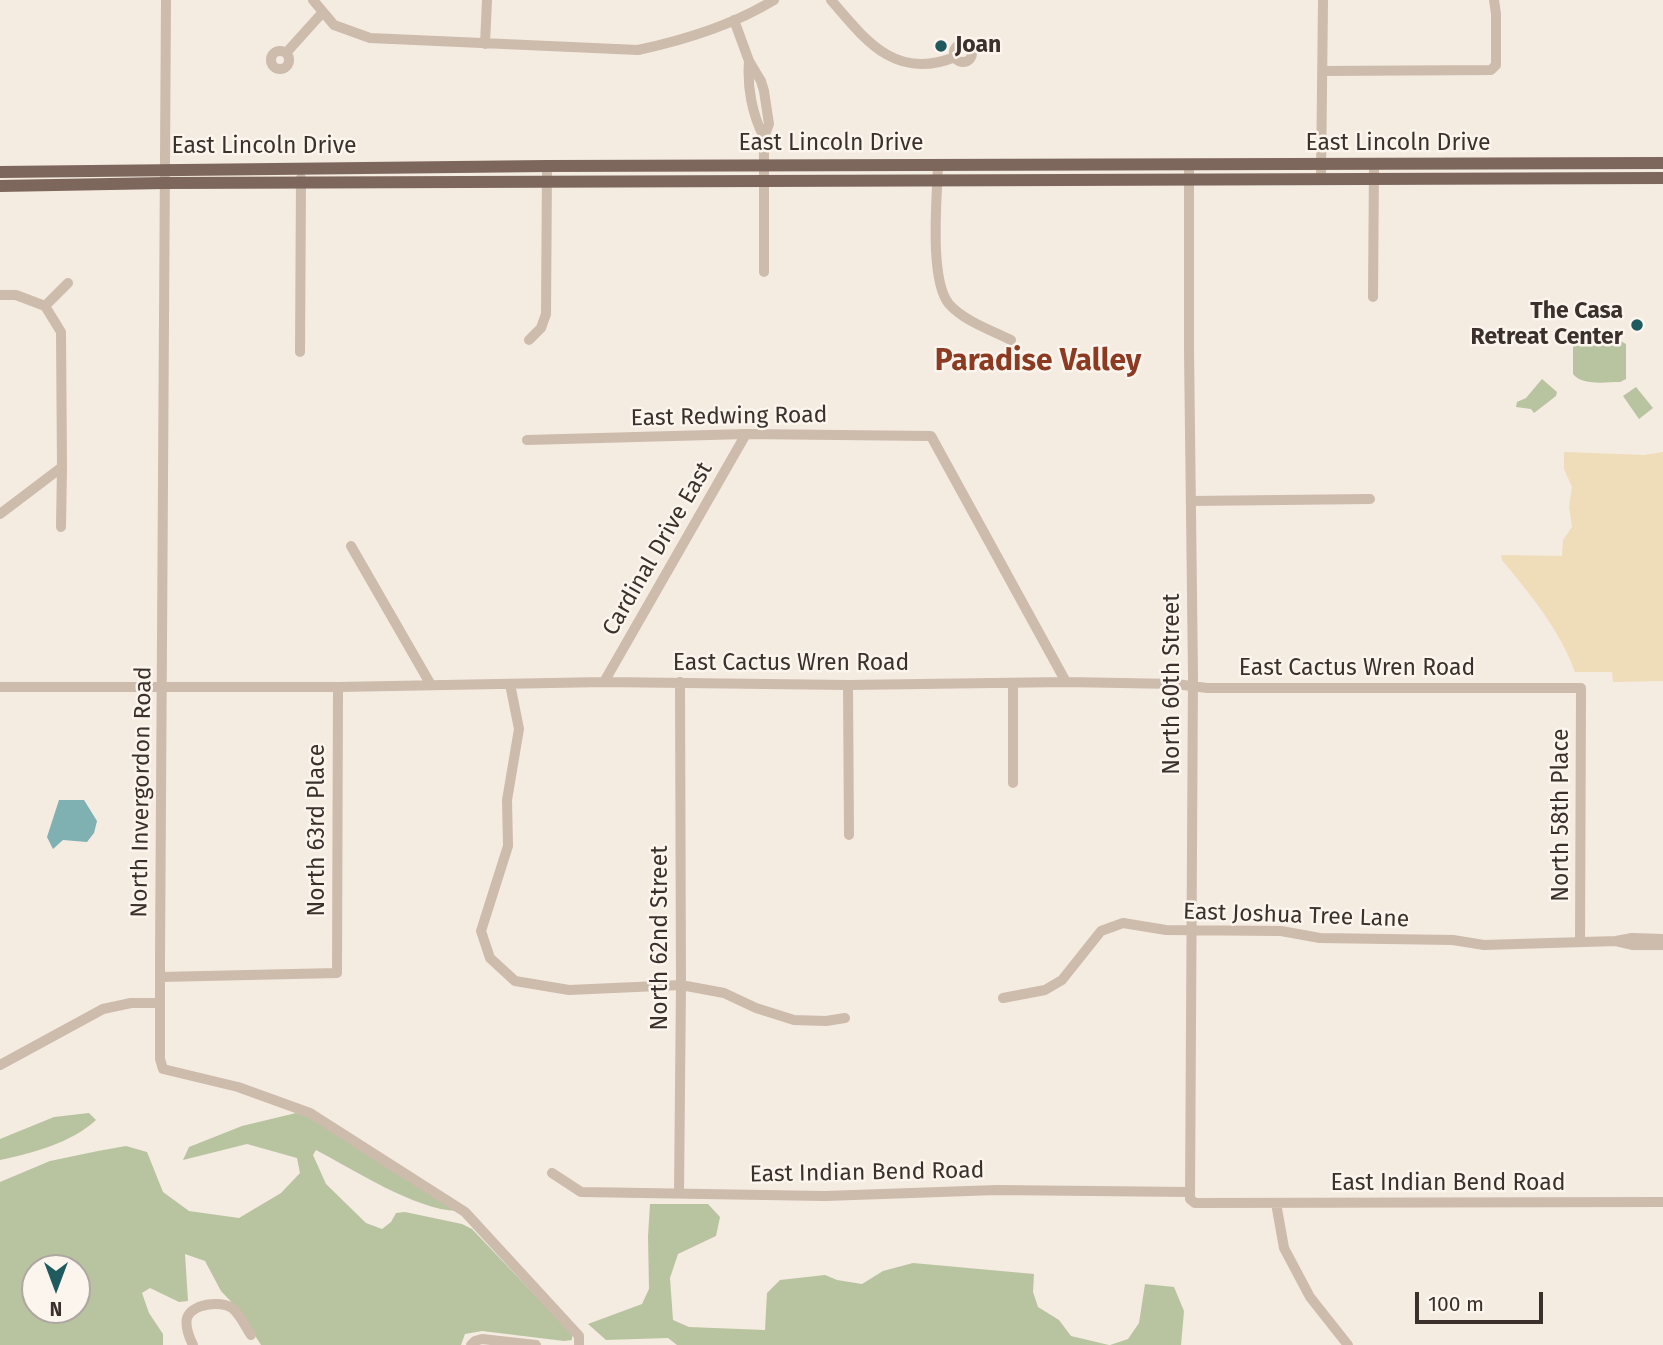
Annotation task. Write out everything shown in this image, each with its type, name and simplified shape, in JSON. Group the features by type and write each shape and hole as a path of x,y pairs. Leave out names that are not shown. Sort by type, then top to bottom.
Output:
{"main road":[{"name":"East Lincoln Drive","path":"0,172 547,166 1663,163"},
{"path":"1077,165 1077,180"},
{"path":"15,171 16,185"},
{"name":"East Lincoln Drive","path":"0,186 301,182 1663,178"}],"street":[{"name":"North Invergordon Road","path":"166,0 160,977 160,1059 163,1069 238,1087 310,1113 465,1212 579,1336 579,1345"},
{"path":"313,0 334,24 370,38 638,50 672,43 734,20 774,0"},
{"path":"485,44 487,0"},
{"path":"831,0 872,45 886,55 921,65 955,57"},
{"path":"1321,179 1324,0"},
{"path":"1323,71 1491,69 1496,65 1494,0"},
{"path":"286,53 323,12"},
{"path":"734,20 749,61 761,81 769,124 764,137 764,272"},
{"path":"938,165 937,272 944,296 962,315 1011,340"},
{"name":"North 60th Street","path":"1189,165 1193,687 1190,1196"},
{"path":"1373,297 1374,165"},
{"path":"530,340 541,328 546,314 547,166"},
{"path":"300,352 301,168"},
{"path":"45,306 68,283"},
{"path":"0,295 16,295 45,306 61,332 61,527"},
{"name":"East Redwing Road","path":"527,440 746,434 931,436 1066,682"},
{"name":"Cardinal Drive East","path":"604,682 746,434"},
{"path":"0,514 62,467"},
{"path":"1191,501 1370,499"},
{"path":"351,545 431,685"},
{"name":"East Cactus Wren Road","path":"0,687 338,687 604,682 848,685 1066,682 1207,688 1581,688"},
{"name":"North 62nd Street","path":"678,1193 681,985 680,682"},
{"path":"1013,683 1013,783"},
{"path":"510,684 519,729 507,800 508,846 481,931 490,958 515,981 569,990 681,985 724,993 756,1008 794,1020 826,1021 845,1018"},
{"path":"848,685 849,835"},
{"name":"North 63rd Place","path":"160,977 337,973 338,687"},
{"name":"North 58th Place","path":"1580,942 1581,688"},
{"name":"East Joshua Tree Lane","path":"1003,998 1045,990 1062,980 1093,939 1111,926 1123,923 1166,930 1281,932 1320,938 1453,940 1477,944 1663,939"},
{"name":"East Joshua Tree Lane","path":"1616,941 1632,945 1663,945"},
{"path":"0,1065 103,1009 131,1003 160,1003"},
{"name":"East Indian Bend Road","path":"552,1173 580,1192 825,1196 997,1190 1190,1196 1195,1203 1663,1202"},
{"path":"1276,1203 1284,1248 1310,1297 1348,1345"},
{"path":"193,1345 187,1329 187,1317 192,1310 219,1303 232,1308 251,1335"},
{"path":"471,1345 475,1340 482,1339 536,1345"}],"green space":[{"path":"1577,337 1615,338 1626,344 1626,379 1620,382 1595,382 1577,378 1573,374 1573,340"},
{"path":"1542,379 1557,392 1556,396 1534,413 1531,409 1516,407 1517,402 1526,398"},
{"path":"1636,387 1653,408 1639,419 1623,396"},
{"path":"89,1113 96,1120 75,1135 38,1150 0,1160 0,1139 54,1117"},
{"path":"296,1113 308,1117 457,1211 441,1209 404,1197 316,1150 313,1155 326,1184 366,1223 382,1229 391,1222 396,1213 405,1212 462,1224 472,1229 572,1334 572,1340 482,1331 465,1334 461,1345 261,1345 238,1309 221,1291 205,1261 185,1254 188,1301 179,1302 150,1288 142,1293 149,1313 163,1334 163,1345 0,1345 0,1182 50,1161 126,1146 147,1152 163,1192 189,1211 239,1218 281,1193 300,1173 297,1158 247,1144 183,1160 189,1147 242,1126"},
{"path":"650,1204 708,1204 720,1217 716,1236 678,1254 670,1278 673,1320 689,1327 765,1330 767,1293 780,1280 825,1275 862,1284 883,1271 913,1263 1034,1274 1033,1292 1038,1307 1059,1320 1071,1336 1109,1345 677,1345 668,1338 606,1340 588,1324 642,1304 649,1289"},
{"path":"1145,1284 1174,1287 1184,1311 1181,1345 1110,1345 1128,1339 1139,1323"}],"sand":[{"path":"1564,452 1644,455 1663,452 1663,681 1613,682 1612,672 1575,672 1553,627 1502,560 1501,555 1562,556 1563,540 1572,527 1569,507 1572,487 1564,469"}],"water":[{"path":"59,800 84,800 97,821 94,833 87,842 63,840 53,849 47,837"}],"place":[{"name":"Joan","path":"941,46"},
{"name":"The Casa Retreat Center","path":"1637,325"}],"district":[{"name":"Paradise Valley","path":"1038,362"}]}
